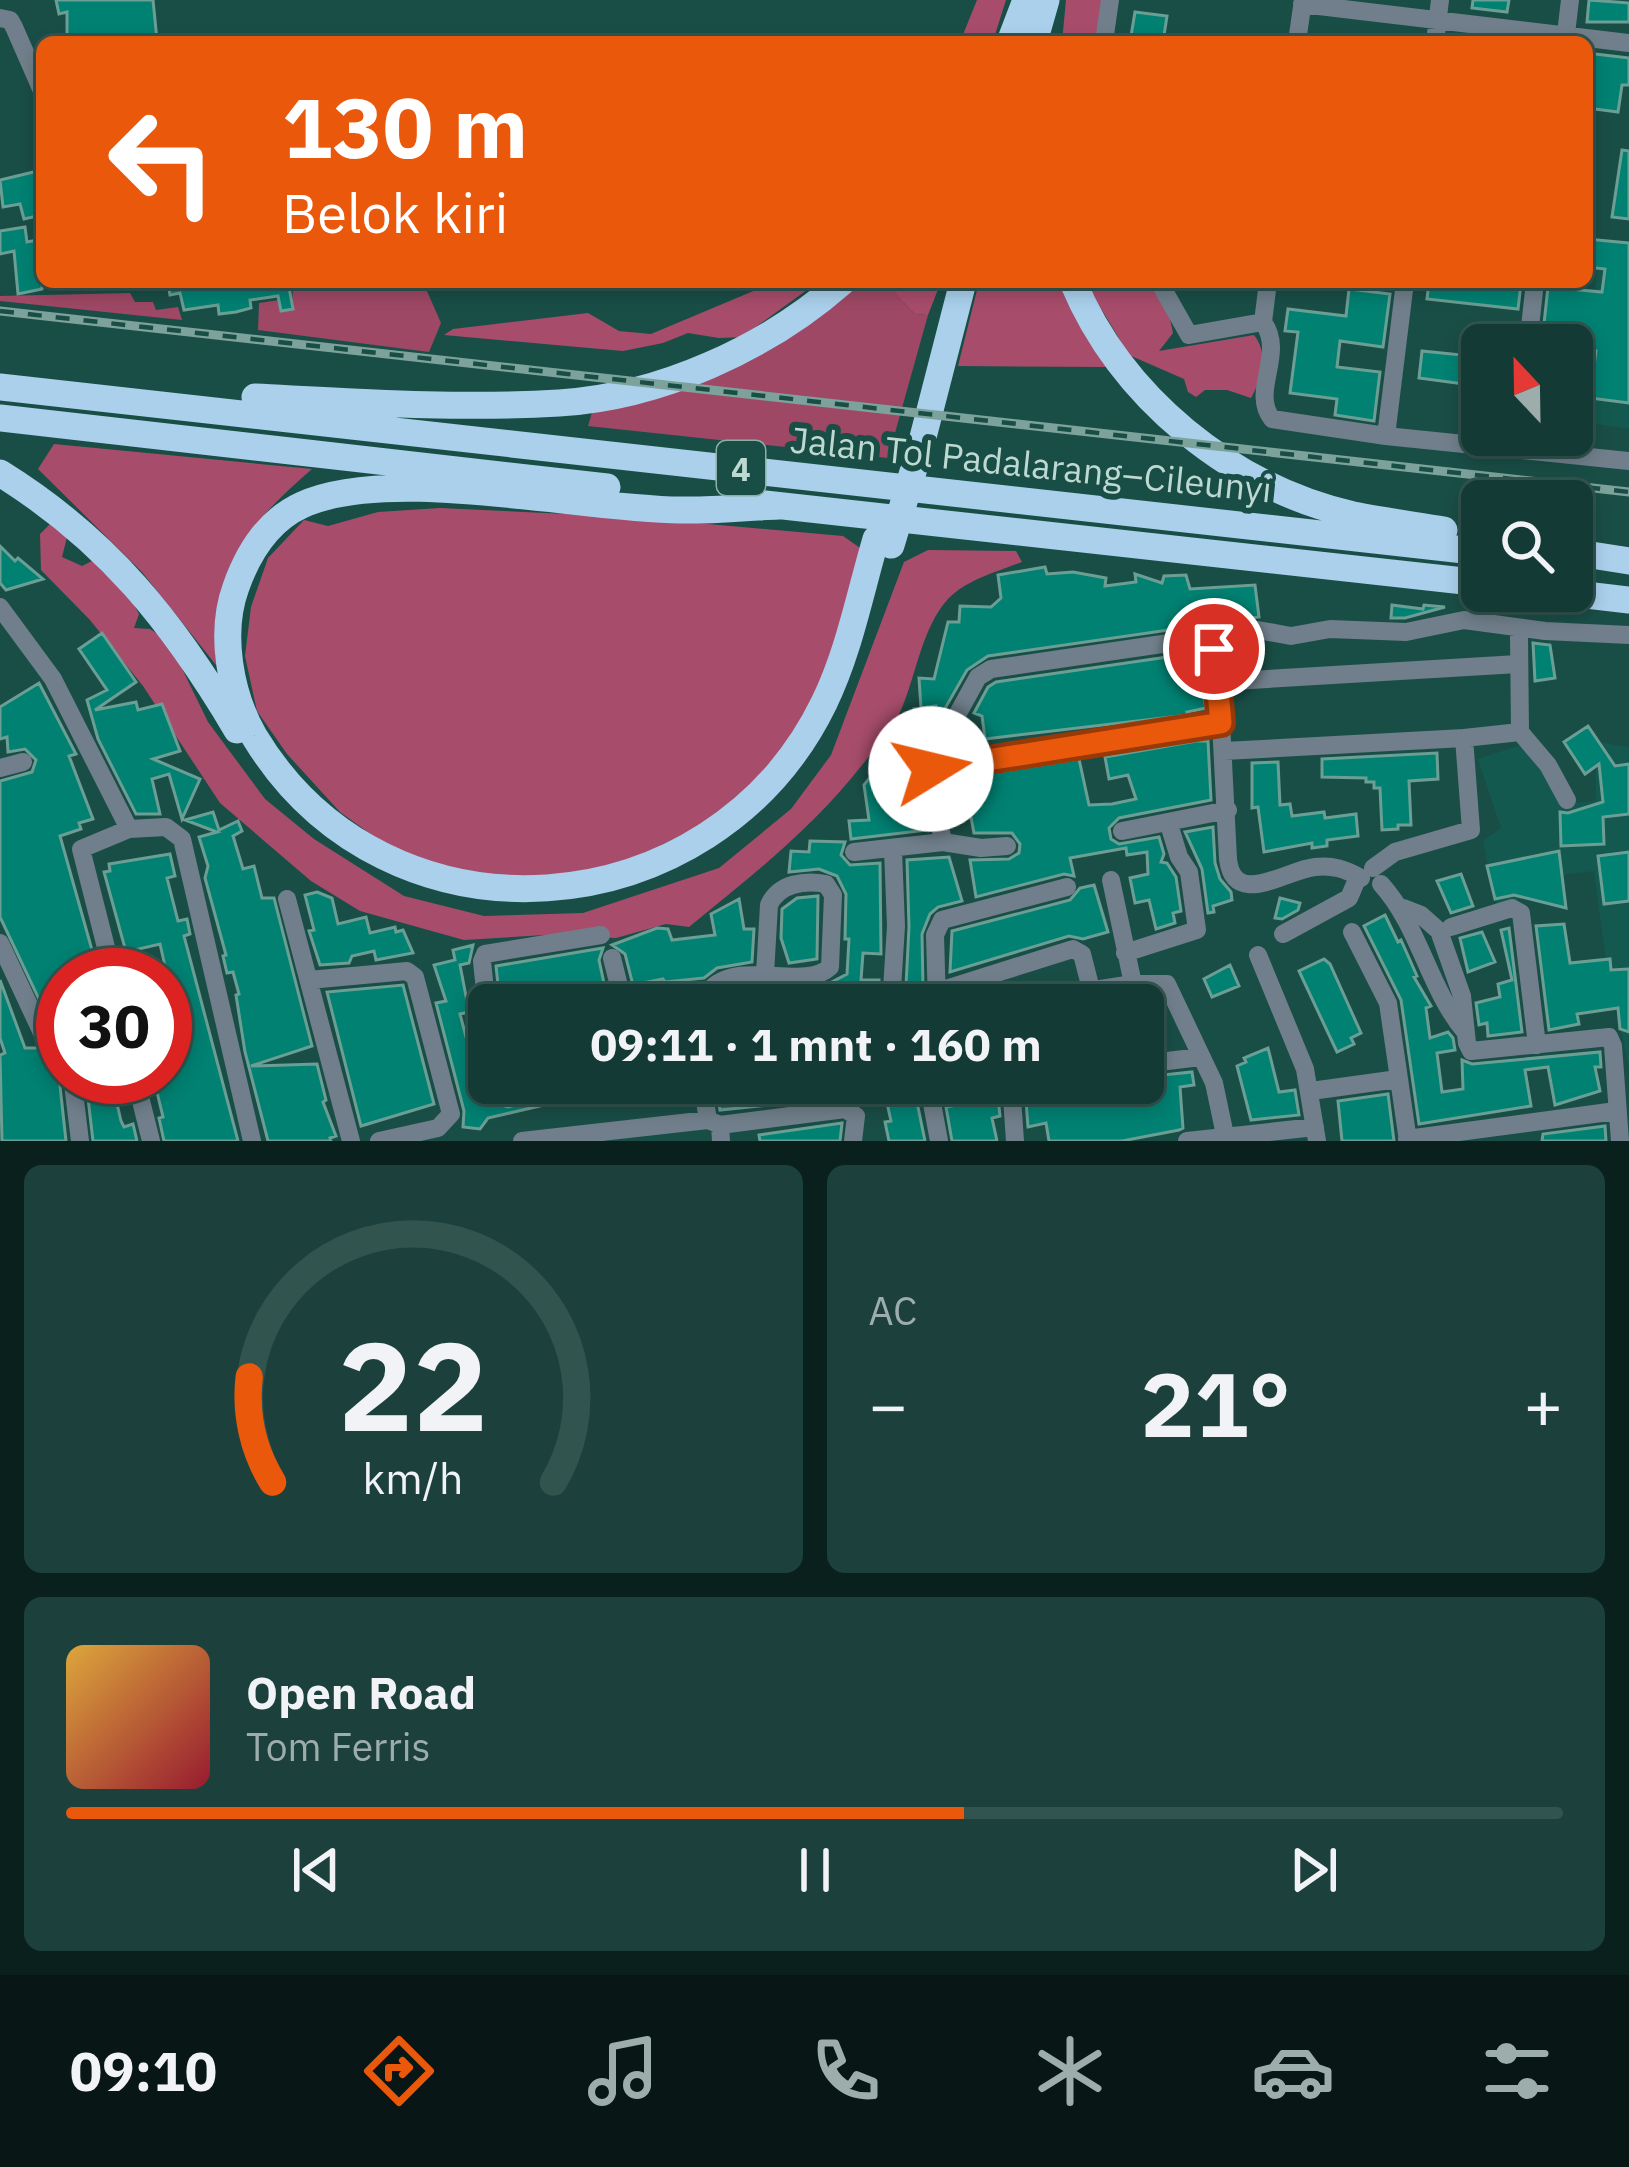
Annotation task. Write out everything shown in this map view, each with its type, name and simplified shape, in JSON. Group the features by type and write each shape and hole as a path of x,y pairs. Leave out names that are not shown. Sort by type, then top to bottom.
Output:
{"highway":[{"path":"1013,36 1029,0"},
{"path":"1022,36 1029,0"},
{"path":"1036,36 1049,0"},
{"path":"1046,36 1049,0"},
{"path":"149,403 249,397 561,403 630,391 723,359 790,322 834,288"},
{"path":"913,444 951,288"},
{"path":"0,473 75,524 121,568 191,654 240,736 298,808 328,834 396,870 454,889 502,897 580,895 670,869 750,817 792,771 839,697 961,288"},
{"path":"1076,288 1097,332 1141,388 1161,411 1223,458 1306,500 1352,514 1461,532"},
{"name":"Jalan Tol Padalarang–Cileunyi","path":"0,387 1461,550"},
{"name":"Jalan Tol Padalarang–Cileunyi","path":"0,418 1461,581"},
{"path":"779,506 680,510 379,490 358,490 302,505 281,517 259,540 231,601 230,654 244,719 279,772 316,812 356,840 404,864 498,888 558,887 632,874 679,854 740,815 766,789 824,703 884,542"},
{"path":"1593,557 1629,565"},
{"path":"1593,563 1629,565"},
{"path":"1593,595 1629,599"}],"street":[{"path":"1105,36 1110,0"},
{"path":"1436,33 1440,0"},
{"path":"1565,36 1570,0"},
{"path":"1299,36 1302,2 1436,33 1500,36"},
{"path":"0,18 10,20 36,77"},
{"path":"1593,41 1629,43"},
{"path":"1163,288 1189,335 1263,322"},
{"path":"1267,288 1263,322 1273,340 1273,355 1263,399 1272,419 1386,436 1461,439"},
{"path":"1386,436 1404,288"},
{"path":"1530,324 1534,288"},
{"path":"1593,455 1629,461"},
{"path":"0,608 53,680 129,829"},
{"path":"943,842 926,752 951,726 978,677 991,669 1258,630 1291,636 1330,629 1406,632 1464,620 1545,631 1629,635"},
{"path":"1519,636 1520,732 1548,764 1567,800"},
{"path":"1214,649 1230,871 1246,886 1311,867 1340,867 1368,877 1403,908 1471,1051 1605,1034 1620,1069 1619,1141"},
{"path":"1216,682 1518,664"},
{"path":"931,769 1221,723"},
{"path":"1224,751 1520,732"},
{"path":"1283,934 1349,898 1395,852 1471,830 1464,738"},
{"path":"0,768 23,762"},
{"path":"1121,831 1228,810"},
{"path":"105,948 80,854 84,844 129,829 166,827 182,839 252,1141"},
{"path":"1125,953 1197,930 1189,872 1171,831"},
{"path":"854,852 943,842 981,848 1007,846"},
{"path":"892,850 896,926 892,984"},
{"path":"1111,880 1133,984"},
{"path":"716,984 765,974 820,975 830,967 832,896 826,884 793,885 774,894 765,974"},
{"path":"935,984 934,935 942,920 1067,887"},
{"path":"287,899 351,1141"},
{"path":"1451,926 1512,908 1521,913 1537,1045"},
{"path":"1352,932 1388,1004 1407,1140 1616,1111"},
{"path":"484,984 485,954 601,935"},
{"path":"981,984 1073,949 1082,954 1090,984"},
{"path":"1187,1141 1316,1134 1301,1057 1258,955"},
{"path":"2,957 36,1022"},
{"path":"612,958 618,984"},
{"path":"310,980 412,972 452,1114 440,1134 379,1141"},
{"path":"1164,984 1214,1083 1225,1136"},
{"path":"1164,1061 1200,1057"},
{"path":"1310,1091 1398,1079"},
{"path":"75,1104 80,1141"},
{"path":"143,1104 152,1141"},
{"path":"933,1104 939,1141"},
{"path":"1010,1104 1015,1141"},
{"path":"522,1141 716,1128 845,1109 856,1117 854,1141"}],"shaded area":[{"path":"977,0 1006,0 995,36 962,36"},
{"path":"1066,0 1104,0 1101,36 1063,36"},
{"path":"1597,265 1629,269 1629,429 1593,423"},
{"path":"293,288 426,288 441,323 429,352 258,330 259,303 279,300 281,311 292,309"},
{"path":"761,288 810,288 742,337 688,333 623,351 444,335 453,329 588,313 619,331 651,334"},
{"path":"841,288 893,288 915,314 928,315 888,458 588,426 593,409"},
{"path":"893,288 939,288 928,315 915,314"},
{"path":"978,288 1068,288 1110,367 958,366"},
{"path":"1089,288 1152,288 1168,309 1173,333 1159,351 1254,335 1262,366 1251,398 1227,390 1205,390 1196,397 1188,392 1184,379 1129,355"},
{"path":"130,293 135,302 153,302 156,310 178,307 182,320 0,301 0,296"},
{"path":"54,444 312,469 267,512 235,556 219,607 220,670 142,572 38,469"},
{"path":"440,508 630,517 843,536 863,550 806,726 730,811 612,870 529,878 453,871 390,848 340,812 287,754 257,711 245,656 251,607 268,558 304,520 328,526 378,512"},
{"path":"50,524 67,537 62,557 82,566 96,559 124,586 139,614 134,628 150,629 169,642 208,722 265,799 314,839 404,896 484,916 583,913 719,868 791,809 831,755 904,562 928,550 1016,551 1022,562 973,581 948,599 926,637 901,710 879,744 806,826 689,927 666,924 616,938 544,935 464,940 360,911 311,881 220,803 143,686 90,620 41,570 40,534"},
{"path":"1530,742 1564,804 1596,801 1596,742 1629,747 1629,1068 1594,871 1523,879 1522,898 1497,907 1483,841 1501,828 1478,759"}],"building":[{"path":"56,0 153,0 157,36 67,36 67,12 59,14"},
{"path":"1473,0 1509,0 1507,12 1472,8"},
{"path":"1589,0 1629,3 1629,22 1587,22"},
{"path":"1135,12 1167,16 1164,36 1131,36"},
{"path":"1593,54 1629,58 1629,85 1622,85 1618,112 1593,109"},
{"path":"1622,150 1629,151 1629,219 1612,217"},
{"path":"36,171 36,216 24,219 20,204 3,207 0,180"},
{"path":"25,227 27,242 36,240 36,288 42,289 18,294 14,251 0,254 0,231"},
{"path":"1593,240 1629,243 1629,403 1593,398 1593,324 1544,324 1548,288 1602,292 1605,269 1593,268"},
{"path":"169,288 289,288 293,309 281,311 278,296 250,300 251,308 219,314 218,305 184,310 180,293 170,295"},
{"path":"1428,288 1521,288 1518,309 1427,299"},
{"path":"1349,289 1390,294 1383,347 1340,341 1337,367 1380,372 1374,421 1335,415 1337,399 1290,393 1298,332 1285,331 1288,309 1346,316"},
{"path":"1422,351 1461,355 1461,384 1419,378"},
{"path":"0,546 43,579 6,590 0,583"},
{"path":"1045,567 1047,574 1073,572 1106,578 1105,586 1136,582 1135,574 1162,583 1164,576 1186,575 1190,589 1255,585 1259,617 988,656 967,670 939,719 936,706 921,708 919,678 934,679 948,622 959,622 960,606 991,607 1001,598 998,575"},
{"path":"1392,605 1423,609 1424,605 1445,607 1391,618"},
{"path":"102,633 136,682 95,710 136,702 138,710 162,704 180,751 153,759 200,779 182,819 169,774 152,779 160,814 136,814 98,739 87,700 107,690 79,649"},
{"path":"1533,643 1550,645 1555,678 1535,681"},
{"path":"1195,653 1206,708 1188,715 985,739 982,716 974,713 988,687 996,682"},
{"path":"39,683 76,754 69,756 93,819 60,836 91,948 36,948 36,993 0,917 0,781 32,772 36,760 25,749 8,752 7,737 0,739 0,707"},
{"path":"914,709 925,710 927,732 913,753 927,830 851,839 849,821 869,820 864,785 889,754 903,724 914,726"},
{"path":"1588,726 1615,766 1629,764 1629,814 1603,817 1604,844 1561,846 1560,812 1603,802 1599,764 1585,774 1564,742"},
{"path":"1208,741 1211,800 1119,818 1109,828 1111,839 1119,844 1159,837 1164,854 1161,862 1176,877 1181,911 1173,913 1175,923 1156,929 1149,900 1135,903 1130,878 1148,874 1147,852 1127,855 1126,848 1070,858 1074,876 1064,874 976,897 970,860 1009,859 1019,853 1020,844 1012,833 974,833 954,779 1079,759 1089,805 1112,804 1136,799 1128,775 1109,779 1105,757"},
{"path":"1437,753 1438,779 1409,781 1411,825 1398,825 1398,829 1382,830 1380,788 1374,788 1374,782 1322,777 1322,759"},
{"path":"1278,762 1280,805 1290,804 1292,816 1356,814 1358,836 1327,840 1327,846 1312,848 1312,843 1264,852 1258,807 1252,808 1252,763"},
{"path":"213,812 219,830 238,821 242,831 233,836 243,869 254,866 262,898 274,898 312,1046 251,1066 317,1064 323,1102 336,1136 331,1141 268,1141 245,1052 239,994 233,972 227,973 205,878 208,866 199,837 217,832 185,820"},
{"path":"1213,827 1215,863 1232,900 1213,906 1214,912 1208,913 1202,869 1185,832"},
{"path":"810,841 845,842 841,855 850,865 880,863 881,954 863,953 861,980 879,980 879,984 828,984 847,974 846,894 837,876 819,869 789,872 791,851 809,852"},
{"path":"1559,851 1566,908 1514,895 1495,899 1487,866"},
{"path":"1629,852 1629,901 1604,904 1598,856"},
{"path":"170,854 175,876 167,878 178,921 187,919 187,948 161,948 160,944 125,948 104,872 110,871 109,864"},
{"path":"949,857 962,901 930,914 922,934 923,984 906,984 907,860"},
{"path":"1461,874 1473,906 1451,913 1437,881"},
{"path":"1094,885 1108,932 1083,939 1069,936 950,972 952,931 1070,900 1080,888"},
{"path":"317,892 332,898 338,924 366,917 370,933 395,927 396,932 403,930 413,953 376,960 374,951 352,956 349,963 320,965 309,931 314,930 305,895"},
{"path":"818,896 817,959 789,963 781,938 782,909 797,898"},
{"path":"1280,898 1300,903 1298,910 1275,918"},
{"path":"739,899 744,929 754,929 752,962 717,968 704,978 633,984 625,954 612,945 657,928 668,929 672,940 715,935 711,914"},
{"path":"1385,915 1431,1006 1426,1008 1430,1038 1448,1032 1453,1038 1455,1050 1437,1053 1442,1092 1463,1089 1462,1060 1472,1064 1600,1052 1601,1067 1595,1067 1600,1091 1555,1105 1548,1067 1525,1070 1531,1106 1419,1124 1401,1000 1364,926"},
{"path":"1564,924 1570,963 1610,959 1611,970 1629,969 1629,1032 1620,1029 1618,1008 1577,1014 1579,1024 1549,1030 1536,926"},
{"path":"1509,928 1522,1032 1488,1036 1487,1023 1479,1025 1476,1003 1500,997 1498,984 1512,980 1501,930"},
{"path":"1482,932 1495,962 1468,972 1460,938"},
{"path":"473,945 469,963 460,965 468,1007 468,1012 460,1014 468,1036 468,1104 549,1104 488,1118 480,1129 463,1127 464,1111 436,1003 446,1001 434,965 455,960 453,950"},
{"path":"603,948 599,960 604,984 498,984 496,966"},
{"path":"1324,959 1361,1033 1351,1038 1354,1044 1337,1052 1299,971"},
{"path":"1230,965 1239,986 1212,997 1204,979"},
{"path":"192,966 238,1141 164,1141 159,1118 163,1117 160,1104 192,1104"},
{"path":"0,980 25,1048 36,1048 36,1104 62,1104 66,1141 2,1141 0,1055 5,1053 0,1038"},
{"path":"403,985 434,1104 361,1126 327,992"},
{"path":"1268,1048 1279,1092 1295,1090 1299,1115 1251,1120 1237,1066"},
{"path":"1192,1072 1194,1085 1180,1087 1183,1128 1179,1130 1122,1141 1049,1141 1046,1123 1028,1127 1026,1104 1164,1104 1164,1075"},
{"path":"1388,1094 1394,1141 1342,1141 1338,1101"},
{"path":"89,1104 117,1104 124,1127 133,1124 137,1141 93,1141"},
{"path":"719,1104 778,1104 720,1110"},
{"path":"887,1104 917,1104 925,1141 889,1141 885,1122 891,1121"},
{"path":"999,1104 1000,1116 992,1118 997,1141 952,1141 946,1107"},
{"path":"842,1123 840,1141 760,1141 759,1135"},
{"path":"1605,1126 1606,1141 1542,1141 1543,1134"}],"railway":[{"path":"0,311 1629,492"}],"route":[{"path":"931,769 1221,723 1214,649"}]}
